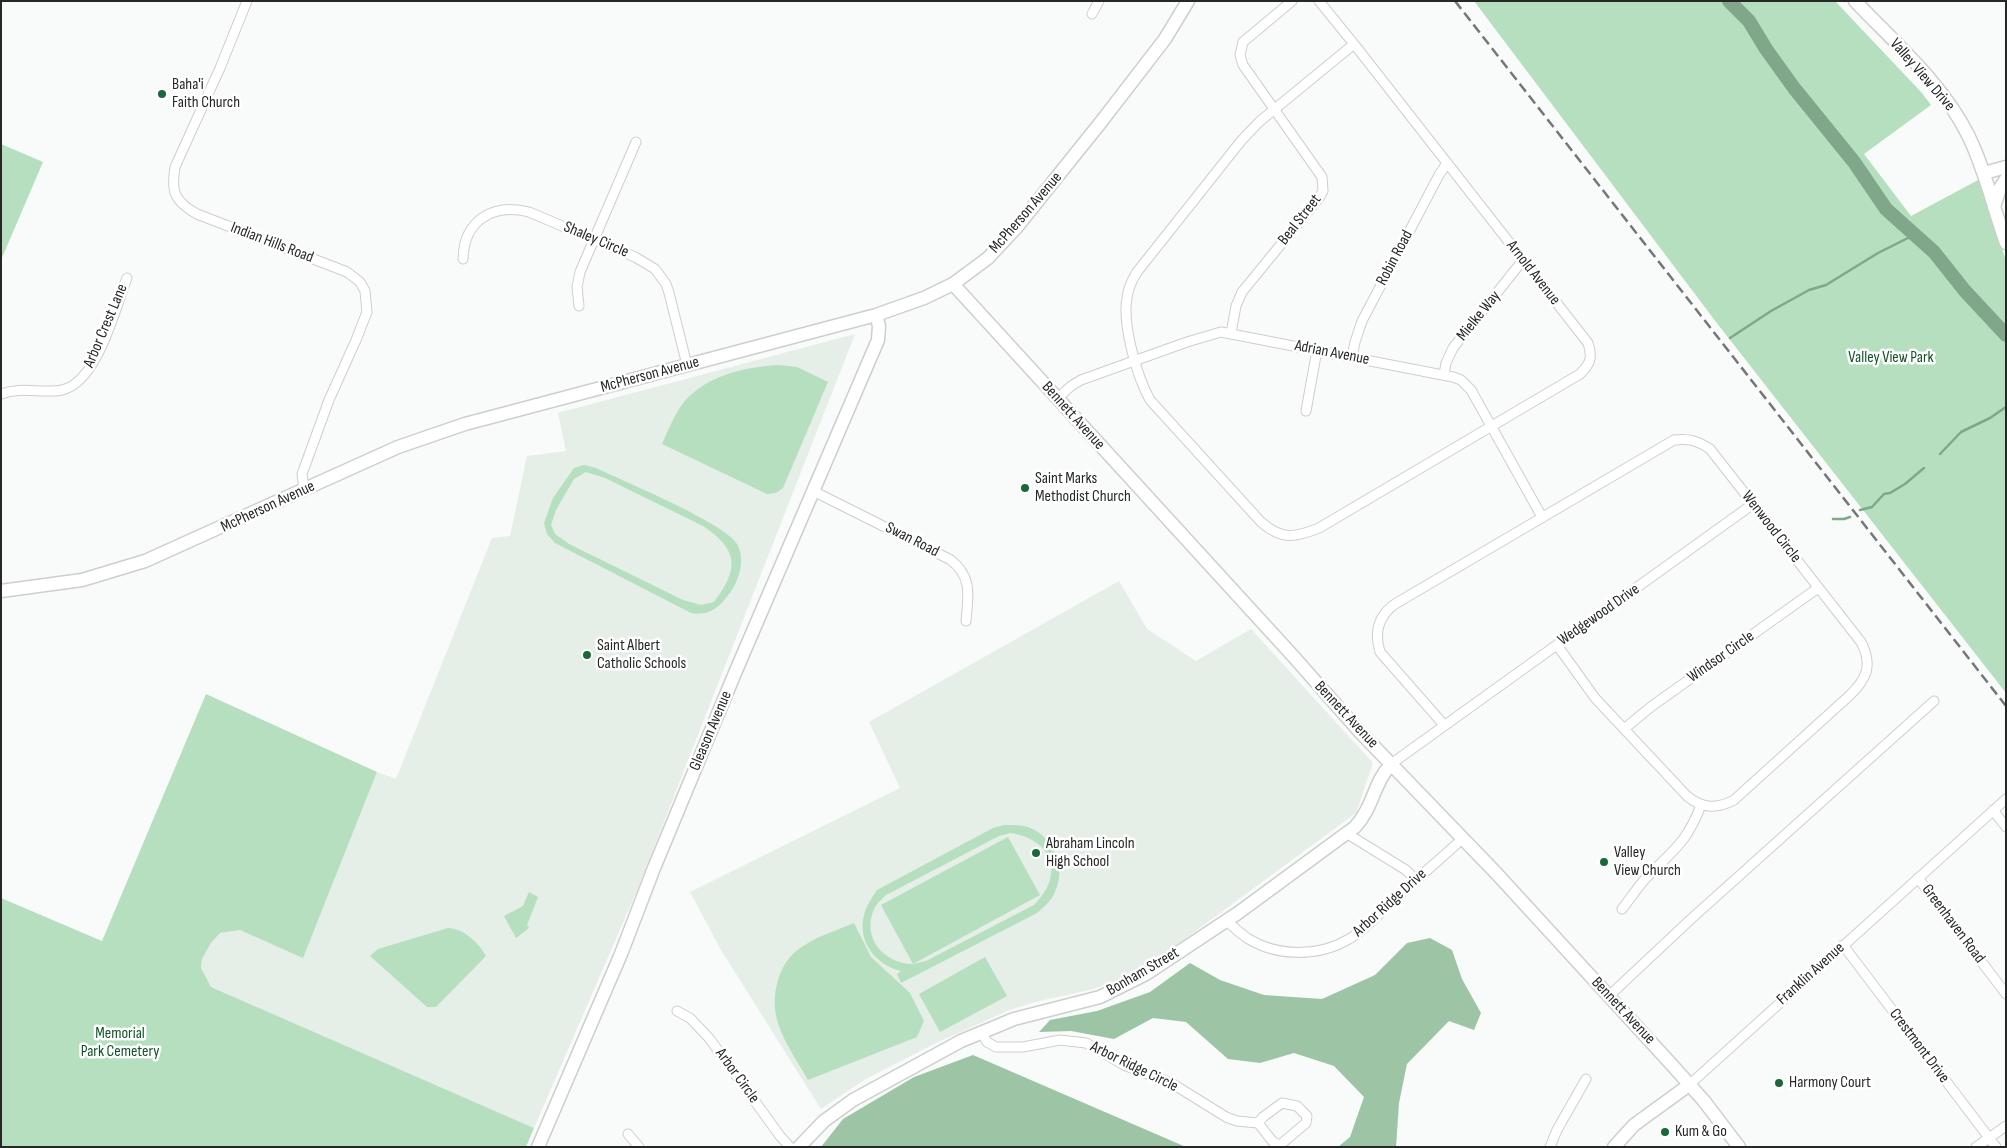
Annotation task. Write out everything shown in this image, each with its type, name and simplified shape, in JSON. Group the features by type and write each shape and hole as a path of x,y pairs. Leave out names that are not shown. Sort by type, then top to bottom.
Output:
{"main road":[{"name":"Valley View Drive","path":"1856,1 1948,102 1968,135 1984,173 2006,243"},
{"name":"McPherson Avenue","path":"1,591 78,580 128,567 170,551 425,437 470,423 876,315 924,298 953,284 988,258 1021,221 1166,39 1185,2"},
{"path":"1984,173 2006,167"},
{"path":"1994,207 2000,188 2006,179"},
{"name":"Bennett Avenue","path":"953,284 1329,698 1463,838 1690,1085 1738,1147"},
{"name":"Gleason Avenue","path":"538,1147 621,954 654,868 878,340 879,326 876,315"},
{"name":"Bonham Street","path":"799,1147 824,1121 853,1100 951,1046 1020,1017 1114,992 1146,974 1281,883 1355,826 1371,805 1378,782 1391,764"},
{"name":"Franklin Avenue","path":"1614,1147 1634,1126 1690,1085"}],"street":[{"name":"Indian Hills Road","path":"247,1 220,68 175,167 174,192 184,206 196,214 347,272 360,282 366,291 367,312 329,400 302,474 301,479 304,490"},
{"path":"1092,14 1099,1"},
{"name":"Beal Street","path":"1231,333 1236,306 1242,292 1323,191 1322,176 1243,65 1240,55 1240,48 1243,42 1292,1"},
{"path":"1320,1 1354,44"},
{"name":"Arnold Avenue","path":"1354,44 1588,343 1591,358 1589,366 1580,374 1319,528 1299,536 1286,536 1270,530 1261,522 1150,400 1142,387 1135,360 1126,306 1128,290 1132,280 1241,141 1274,109 1354,44"},
{"path":"579,306 578,280 636,142"},
{"name":"Robin Road","path":"1352,357 1354,342 1362,321 1447,163"},
{"name":"Shaley Circle","path":"463,259 465,242 478,220 492,213 517,210 529,212 643,260 661,276 669,294 687,365"},
{"name":"Mielke Way","path":"1444,375 1446,363 1453,348 1523,260"},
{"name":"Arbor Crest Lane","path":"1,394 22,389 59,390 79,382 87,373 111,325 127,278"},
{"name":"Adrian Avenue","path":"1058,398 1081,380 1209,334 1221,332 1444,375 1461,380 1468,386 1542,517"},
{"path":"1306,411 1317,350"},
{"name":"Wenwood Circle","path":"1444,725 1380,652 1376,641 1378,623 1383,615 1395,604 1667,443 1685,438 1700,442 1710,449 1861,642 1866,652 1868,665 1864,679 1849,696 1734,800 1725,805 1714,807 1702,805"},
{"name":"Swan Road","path":"813,491 951,560 966,577 968,586 966,621"},
{"name":"Wedgewood Drive","path":"1391,764 1753,504"},
{"name":"Windsor Circle","path":"1624,729 1652,706 1818,588"},
{"path":"1557,645 1595,698 1687,796 1702,805 1694,825 1686,838 1647,878 1622,909"},
{"path":"1609,996 1691,919 1934,701"},
{"name":"Franklin Avenue","path":"1690,1085 2006,799"},
{"path":"1993,810 2006,827"},
{"path":"1346,833 1406,870 1416,880"},
{"name":"Arbor Ridge Drive","path":"1227,921 1248,938 1278,950 1306,952 1326,949 1350,939 1463,838"},
{"name":"Greenhaven Road","path":"1918,878 2006,994"},
{"name":"Crestmont Drive","path":"1843,945 1996,1147"},
{"name":"Arbor Circle","path":"677,1011 690,1018 709,1038 790,1147"},
{"name":"Arbor Ridge Circle","path":"981,1032 987,1042 996,1047 1003,1048 1023,1047 1060,1040 1086,1044 1124,1065 1173,1084 1226,1117 1237,1121 1258,1123"},
{"path":"1550,1147 1557,1130 1586,1079"},
{"path":"1285,1103 1297,1106 1308,1116 1306,1124 1280,1145 1272,1142 1258,1123 1277,1105 1285,1103"},
{"path":"1976,1147 2006,1126"},
{"path":"628,1134 640,1147"}],"shaded area":[{"name":"Saint Albert Catholic Schools","path":"855,334 638,888 534,1128 211,987 201,968 202,959 211,943 220,933 240,930 303,957 377,772 396,779 492,538 510,536 527,456 566,451 558,413"},
{"name":"Abraham Lincoln High School","path":"1119,581 1147,629 1196,661 1251,629 1373,763 1356,813 1167,952 1132,974 1094,989 1035,1002 1007,1011 936,1043 864,1080 821,1109 721,950 690,892 900,788 869,722"}],"green space":[{"name":"Valley View Park","path":"1474,1 1835,1 1922,93 1931,105 1864,154 1911,216 1980,179 2006,261 2006,693 1716,322"},
{"path":"1,144 43,162 1,260"},
{"path":"779,365 797,367 828,382 783,488 776,493 767,494 662,444 681,406 701,387 712,380 738,371"},
{"path":"584,465 596,468 694,514 729,535 740,550 741,563 736,583 729,594 713,610 697,614 691,613 555,543 547,534 544,523 553,498 574,468","holes":["586,472 605,478 703,526 723,543 729,552 731,570 728,580 714,602 701,605 683,600 569,544 555,534 551,525 556,510 574,479"]},
{"name":"Memorial Park Cemetery","path":"206,694 377,772 303,958 240,930 220,933 211,943 202,959 201,968 211,987 534,1128 526,1147 1,1147 1,898 102,941"},
{"path":"1004,825 1025,826 1037,831 1044,837 1051,845 1058,863 1058,882 1053,895 1037,913 901,983 897,974 901,971 884,964 876,958 866,943 863,925 869,902 877,890 993,828","holes":["1011,833 1025,837 1037,843 1045,851 1050,860 1049,882 1044,894 1034,905 926,961 913,964 902,963 884,954 877,946 870,928 871,918 876,906 886,895 999,836"]},
{"path":"1008,837 1040,895 913,964 881,905"},
{"path":"529,892 538,897 527,925 529,928 516,938 504,916 523,906"},
{"path":"854,923 871,957 910,993 924,1021 917,1037 808,1080 786,1043 777,1019 775,992 779,977 789,958 800,948 817,938"},
{"path":"448,928 460,931 470,937 486,956 436,1007 427,1007 370,956 378,949"},
{"path":"1430,938 1452,950 1462,979 1481,1013 1474,1030 1449,1021 1407,1064 1399,1103 1396,1147 1338,1147 1350,1137 1364,1097 1334,1066 1294,1053 1260,1063 1228,1059 1186,1022 1153,1018 1114,1039 1071,1031 1039,1032 1050,1020 1097,1011 1150,992 1190,963 1220,980 1264,995 1322,999 1375,975 1407,943"},
{"path":"985,957 1007,996 940,1032 919,994"},
{"path":"973,1055 1186,1147 821,1147 843,1119 914,1077"}],"waterway":[{"path":"1729,1 1749,21 1794,88 1854,162 1886,209 1934,252 1965,291 2006,335"},
{"path":"1730,338 1771,311 1809,290 1826,285 1878,253 1914,235"},
{"path":"1940,454 1961,432 1990,418 2006,407"},
{"path":"1860,510 1872,507 1884,494 1890,493 1905,484 1924,468"},
{"path":"1833,519 1850,517"}],"railway":[{"path":"1455,1 2006,706"}],"place":[{"name":"Baha'i Faith Church","path":"162,94"},
{"name":"Saint Marks Methodist Church","path":"1025,488"},
{"name":"Saint Albert Catholic Schools","path":"587,655"},
{"name":"Abraham Lincoln High School","path":"1036,853"},
{"name":"Valley View Church","path":"1604,862"},
{"name":"Harmony Court","path":"1779,1083"},
{"name":"Kum & Go","path":"1665,1132"}]}
